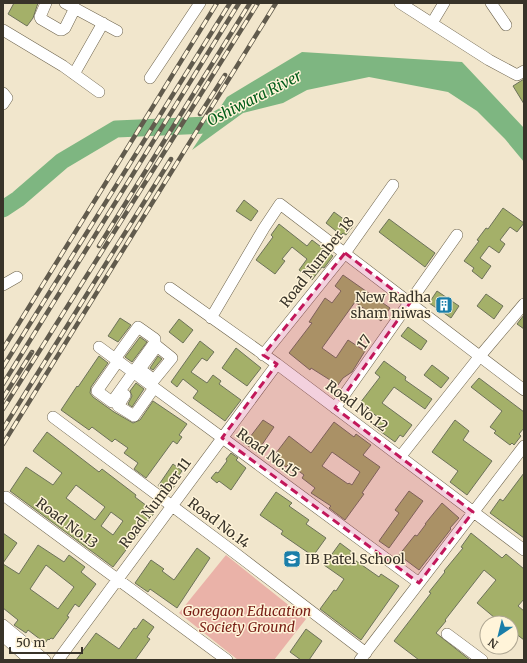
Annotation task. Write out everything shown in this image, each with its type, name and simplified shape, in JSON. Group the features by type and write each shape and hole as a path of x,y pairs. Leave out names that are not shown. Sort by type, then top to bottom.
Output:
{"street":[{"path":"46,3 40,17 41,20 60,30 64,28 70,6 116,31"},
{"path":"150,78 200,3"},
{"path":"400,3 489,60 517,75 524,71"},
{"path":"432,23 444,3"},
{"path":"491,3 506,25"},
{"path":"74,74 102,23"},
{"path":"3,30 63,66 98,92"},
{"path":"3,93 7,98 3,104"},
{"name":"Road Number 18","path":"263,355 345,253 393,185"},
{"path":"211,318 264,228 280,204 524,390"},
{"name":"17","path":"335,408 457,235"},
{"path":"3,285 17,277"},
{"name":"Road No.12","path":"170,288 276,364 524,550"},
{"path":"400,457 480,356 524,304"},
{"path":"138,376 112,402 97,391 137,328 140,328 154,338 155,341 138,376 118,406 132,416 135,415 153,390"},
{"name":"Road No.15","path":"99,347 138,376 153,390 222,438 419,583"},
{"name":"Road Number 11","path":"58,660 276,364"},
{"name":"Road No.14","path":"53,418 269,579 363,657"},
{"path":"363,657 524,446"},
{"name":"Road No.13","path":"6,497 227,660"},
{"path":"3,625 45,660"},
{"path":"447,634 482,660"},
{"path":"3,636 30,660"}],"highlighted area":[{"path":"345,253 410,303 335,408 473,512 419,583 222,438 277,364 263,355"}],"green space":[{"name":"Goregaon Education Society Ground","path":"226,555 306,619 274,660 238,660 179,613"}],"water":[{"path":"302,52 462,62 524,128 524,162 505,139 477,111 448,92 369,77 307,90 283,103 243,113 192,150 227,97"}],"building":[{"path":"14,3 38,3 33,18 27,26 8,14"},
{"path":"524,79 524,104 513,86"},
{"path":"244,200 258,211 251,221 236,211"},
{"path":"503,208 524,223 517,232 510,227 500,240 505,244 499,253 489,246 480,258 491,266 482,279 472,271 474,268 464,261 479,241 477,240 486,228 488,229"},
{"path":"334,212 353,226 346,235 343,233 341,235 326,223"},
{"path":"389,219 435,253 425,267 379,232"},
{"path":"279,224 307,246 312,240 333,256 312,280 299,270 307,259 292,247 282,259 285,261 275,274 256,260 273,237 271,235"},
{"path":"343,275 390,308 381,321 355,302 322,348 336,358 348,340 365,351 352,372 343,378 338,385 311,368 310,370 289,353 312,323 309,322 325,298 332,303 341,291 335,286"},
{"name":"New Radha sham niwas","path":"437,291 459,306 451,318 429,303"},
{"path":"486,294 503,306 494,319 477,306"},
{"path":"524,315 524,329 517,324"},
{"path":"120,318 131,325 118,342 108,336"},
{"path":"179,319 193,330 183,343 169,332"},
{"path":"408,327 427,341 421,350 401,336"},
{"path":"140,337 147,342 132,362 125,357"},
{"path":"200,341 214,352 207,361 202,358 191,372 207,383 213,375 221,381 219,384 241,400 225,421 193,398 198,391 183,379 177,387 171,382"},
{"path":"236,348 261,368 247,386 222,368"},
{"path":"99,356 108,363 91,387 90,393 93,397 133,423 140,420 153,401 187,424 179,435 182,437 177,444 173,441 146,478 134,469 138,463 124,453 128,448 115,439 112,442 92,427 89,430 61,410"},
{"path":"158,356 162,359 153,370 150,368"},
{"path":"384,361 406,377 405,380 432,399 425,409 394,387 382,403 412,425 403,437 400,435 395,442 373,426 379,418 360,403 380,377 375,373"},
{"path":"432,365 449,378 441,388 424,375"},
{"path":"479,378 524,412 524,428 519,434 521,436 514,445 512,443 510,445 494,433 496,431 490,427 502,411 471,387"},
{"path":"136,383 144,389 132,407 128,404 132,396 130,391"},
{"path":"263,420 274,427 257,452 241,441 246,434 250,437"},
{"path":"455,420 469,431 463,440 492,461 467,495 450,482 458,471 432,452"},
{"path":"334,422 354,437 356,434 371,445 363,455 380,467 362,493 364,494 345,520 329,508 331,506 311,493 315,488 302,478 304,475 289,464 286,467 273,457 289,436 311,453","holes":["332,452 360,472 352,485 349,483 348,484 322,466"]},
{"path":"47,432 99,472 102,469 136,495 135,497 155,512 113,567 10,491 26,467 53,485 62,473 33,451","holes":["76,485 105,507 95,520 66,498","111,512 123,521 113,535 101,526"]},
{"path":"231,453 238,458 236,460 246,468 231,490 219,481 217,483 211,478 216,472 218,473"},
{"path":"173,464 182,471 179,475 181,477 170,492 166,489 165,491 158,486"},
{"path":"524,473 524,538 490,513 500,499 503,501"},
{"path":"409,491 423,501 389,548 379,541 399,513 395,510"},
{"path":"276,492 292,503 289,506 309,520 306,524 326,538 313,556 281,534 283,531 260,515"},
{"path":"442,503 459,518 419,570 399,555 415,535 417,536"},
{"path":"3,533 17,543 3,563"},
{"path":"471,533 502,558 506,554 524,569 524,599 518,606 524,611 524,640 519,636 519,615 491,615 477,603 496,580 484,570 436,633 470,660 419,660 394,641 431,593 429,592 463,548 461,547"},
{"path":"340,543 352,552 349,556 379,577 381,574 399,586 361,640 320,609 334,590 336,591 344,579 324,565"},
{"path":"38,545 64,562 69,555 85,567 81,572 96,584 79,607 75,604 67,616 69,617 53,639 48,639 45,643 28,630 26,633 14,625 18,620 3,608 3,564 19,574","holes":["46,565 74,587 58,609 30,589"]},
{"path":"197,548 210,558 177,608 150,589 148,592 135,583 151,560 164,569 162,571 174,580"},
{"path":"143,619 154,627 147,637 150,639 135,660 76,660 96,633 119,649 134,628 136,629"},
{"path":"306,629 322,641 309,660 301,660 290,652"}],"waterway":[{"name":"Oshiwara River","path":"3,209 18,199 62,161 116,129 208,125 228,113"}],"railway":[{"path":"3,349 217,3"},
{"path":"3,367 230,3"},
{"path":"3,384 239,3"},
{"path":"99,246 250,3"},
{"path":"3,409 258,3"},
{"path":"3,444 276,3"},
{"path":"200,114 225,75"},
{"path":"3,429 171,159"},
{"path":"3,398 32,352"}],"place":[{"name":"New Radha sham niwas","path":"444,305"},
{"name":"IB Patel School","path":"292,559"}]}
